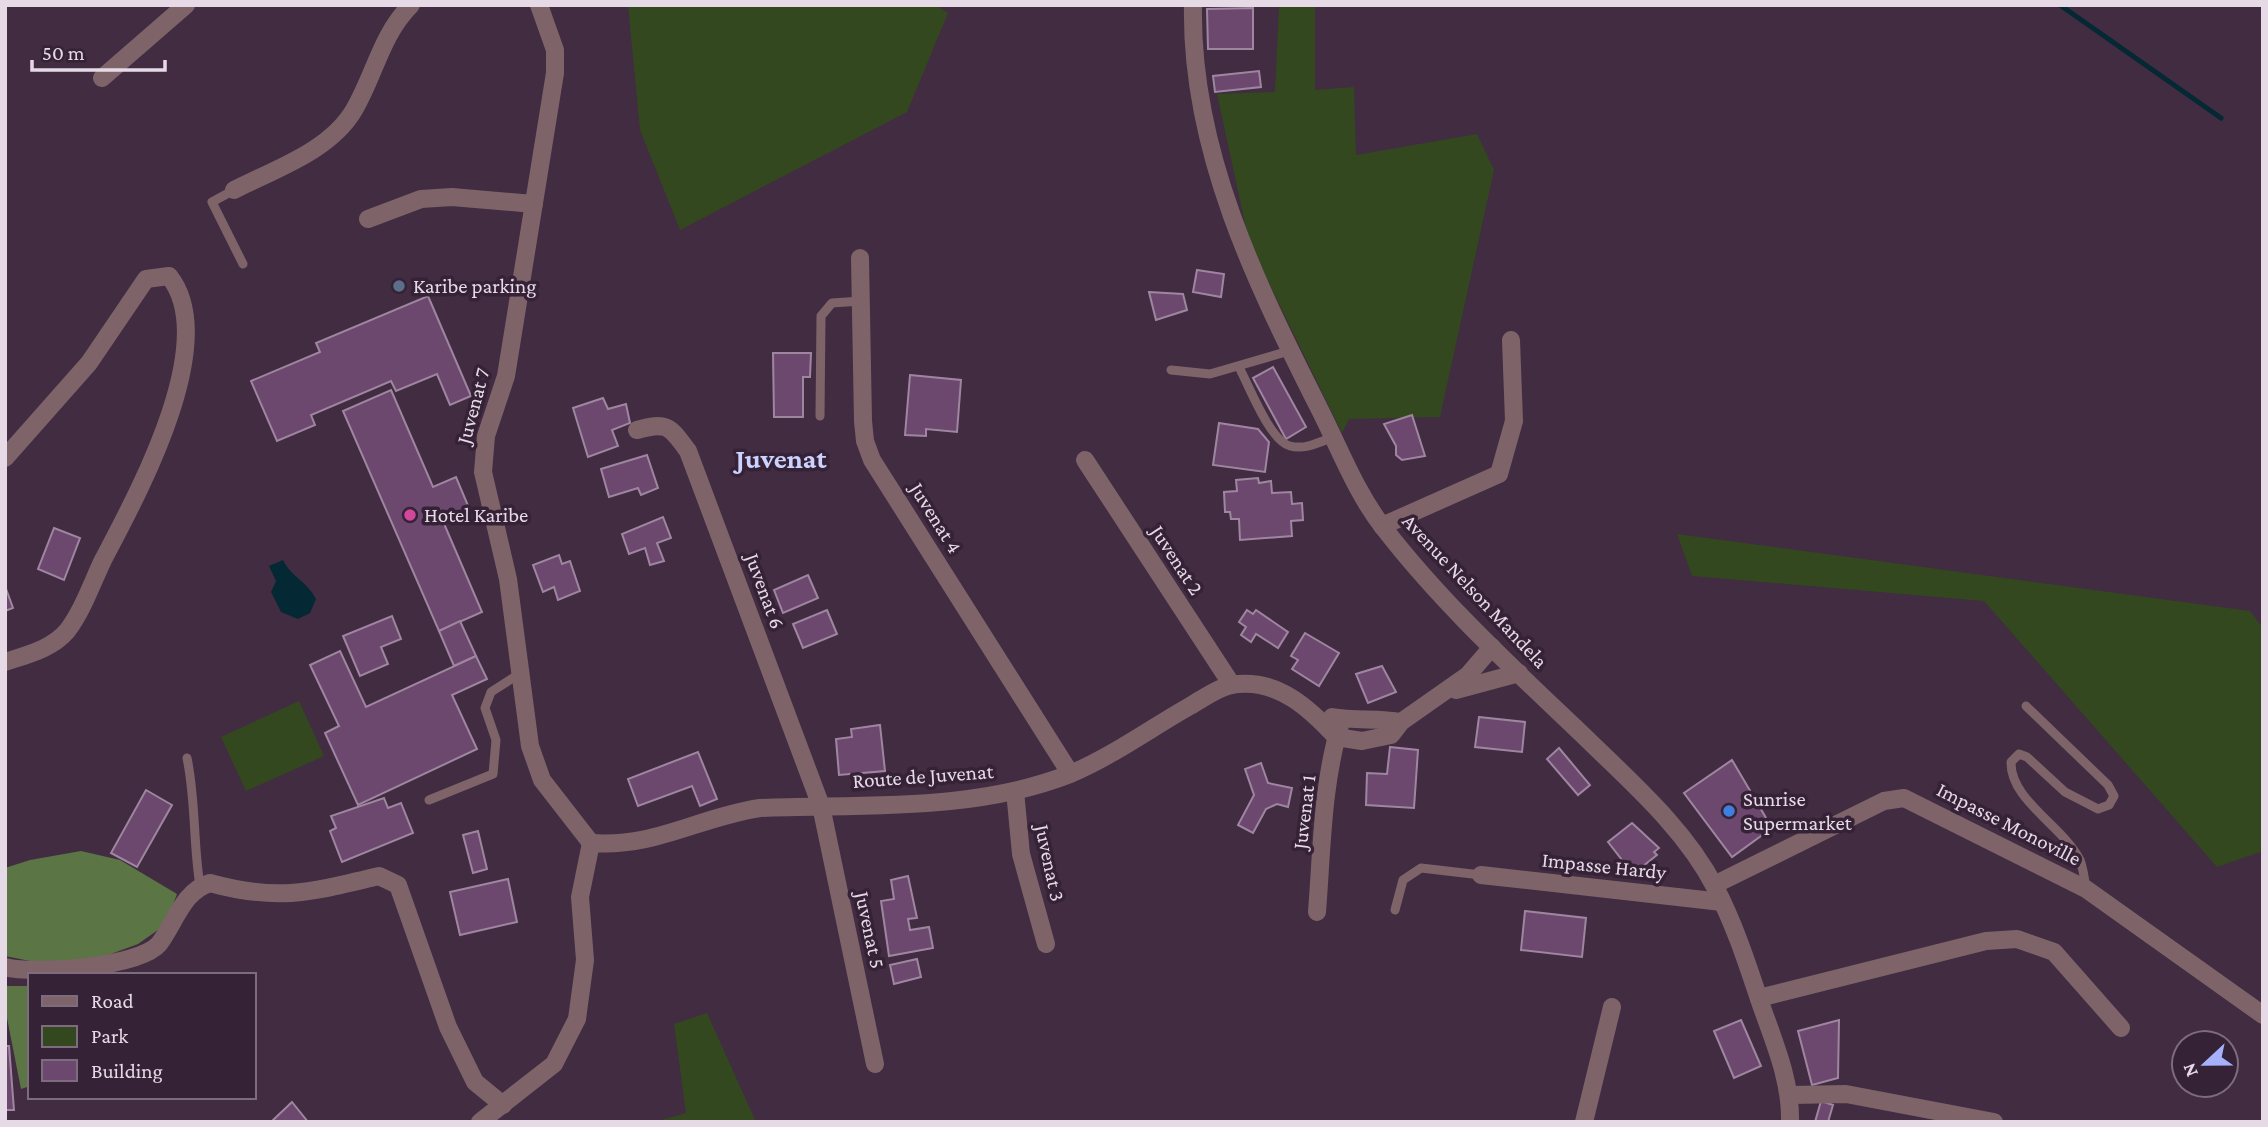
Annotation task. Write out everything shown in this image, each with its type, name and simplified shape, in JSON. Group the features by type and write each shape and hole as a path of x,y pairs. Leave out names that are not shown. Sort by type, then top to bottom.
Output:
{"street":[{"path":"102,78 186,5"},
{"path":"234,190 327,142 354,110 394,22 411,5"},
{"name":"Juvenat 7","path":"539,5 555,50 555,73 506,376 482,453 483,472 508,579 530,746 542,780 591,843"},
{"name":"Avenue Nelson Mandela","path":"1193,5 1198,87 1212,158 1241,240 1289,351 1333,437 1381,526 1492,647 1647,796 1714,885 1759,998 1790,1095 1790,1122"},
{"path":"368,219 421,199 452,197 534,204"},
{"name":"Juvenat 4","path":"860,258 863,421 865,441 872,460 1070,773"},
{"path":"5,458 89,363 146,279 169,276 178,288 184,321 181,381 150,470 67,631 40,650 5,662"},
{"path":"1381,526 1499,474 1514,421 1511,340"},
{"name":"Juvenat 6","path":"638,430 657,424 671,428 688,451 821,806"},
{"name":"Juvenat 2","path":"1085,460 1232,685"},
{"path":"1232,685 1257,684 1281,690 1314,713 1336,737 1362,741 1391,735 1401,722 1446,693 1468,675 1492,647"},
{"path":"1446,693 1518,673"},
{"name":"Route de Juvenat","path":"591,843 639,843 667,836 729,812 977,800 1015,791 1070,773 1232,685"},
{"path":"1314,713 1342,719 1401,722"},
{"name":"Juvenat 1","path":"1317,912 1323,828 1336,737 1342,719"},
{"name":"Juvenat 3","path":"1015,791 1021,854 1046,944"},
{"name":"Impasse Monoville","path":"1714,885 1884,801 1905,798 2086,889 2263,1015"},
{"name":"Juvenat 5","path":"821,806 875,1064"},
{"path":"480,1122 555,1064 577,1019 585,960 580,897 591,843"},
{"name":"Impasse Hardy","path":"1481,875 1722,902"},
{"path":"5,967 40,970 142,956 157,946 193,891 210,883 250,894 282,894 323,891 379,876 398,885 448,1027 475,1082 503,1105"},
{"path":"1759,998 1986,940 2017,939 2054,952 2121,1028"},
{"path":"1584,1122 1612,1007"},
{"path":"1790,1095 1846,1094 1994,1122"}],"lane":[{"path":"234,190 212,202 243,264"},
{"path":"820,416 821,316 832,303 861,301"},
{"path":"1171,370 1210,374 1289,351"},
{"path":"1239,367 1277,440 1290,446 1306,447 1333,437"},
{"path":"429,800 493,774 496,740 485,708 491,692 519,674"},
{"path":"2026,706 2108,785 2114,796 2109,805 2098,809 2065,792 2027,757 2019,754 2011,762 2011,776 2022,794 2042,812 2080,860 2086,889"},
{"path":"187,758 193,789 200,886"},
{"path":"1395,911 1403,880 1422,868 1481,875"}],"green space":[{"path":"628,5 935,5 948,13 907,112 680,230 640,130"},
{"path":"1279,5 1315,5 1315,90 1354,87 1356,155 1477,134 1494,170 1440,417 1349,419 1342,433 1249,242 1217,94 1275,92"},
{"path":"1677,534 2250,611 2263,628 2263,851 2217,867 1984,601 1692,576"},
{"path":"299,701 324,756 246,791 221,737"},
{"path":"81,851 120,860 177,894 165,925 138,944 100,958 60,967 5,956 5,868 30,860"},
{"path":"5,986 28,986 28,1087 21,1089 5,1008"},
{"path":"707,1013 756,1122 654,1122 686,1113 674,1024"}],"water":[{"path":"283,560 316,599 310,613 298,619 281,612 271,592 276,581 269,566"}],"building":[{"path":"1253,8 1253,49 1208,49 1207,9"},
{"path":"1259,71 1261,87 1215,92 1213,76"},
{"path":"1197,270 1224,274 1221,297 1193,292"},
{"path":"1149,292 1183,294 1187,310 1156,320"},
{"path":"428,296 471,396 450,405 437,374 396,391 391,381 311,415 315,425 277,441 251,381 320,352 316,343"},
{"path":"773,353 811,353 810,377 803,377 803,417 774,417"},
{"path":"1273,367 1306,427 1286,439 1253,378"},
{"path":"910,375 961,380 957,432 926,429 926,436 905,435"},
{"path":"391,390 433,487 456,477 469,508 442,519 482,612 439,631 343,411"},
{"path":"603,398 608,409 626,404 630,423 612,430 618,446 588,457 573,408"},
{"path":"1412,415 1425,456 1402,460 1396,455 1396,446 1384,424"},
{"path":"1219,423 1258,429 1269,442 1265,472 1213,465"},
{"path":"647,455 658,488 641,495 638,488 609,497 601,469"},
{"path":"1258,478 1259,483 1271,481 1272,493 1291,492 1292,504 1302,503 1303,520 1291,521 1292,536 1240,540 1239,519 1231,519 1230,512 1225,512 1224,492 1237,491 1236,480"},
{"path":"663,517 671,538 657,543 664,561 650,565 645,548 629,554 622,534"},
{"path":"54,528 80,538 64,580 38,569"},
{"path":"559,555 562,564 570,561 580,591 558,600 554,587 543,592 533,565"},
{"path":"808,575 818,598 783,613 774,590"},
{"path":"5,586 13,608 5,611"},
{"path":"827,610 837,634 803,648 793,624"},
{"path":"1247,610 1253,614 1256,610 1288,632 1278,648 1256,634 1251,642 1241,635 1246,627 1239,622"},
{"path":"392,616 401,639 381,647 388,664 360,676 343,636"},
{"path":"460,621 476,656 454,666 439,631"},
{"path":"1305,633 1339,653 1319,686 1292,669 1298,660 1291,656"},
{"path":"340,651 366,707 476,656 487,679 452,695 477,749 358,805 325,733 339,726 310,665"},
{"path":"1382,666 1396,692 1368,703 1356,674"},
{"path":"1479,717 1525,722 1522,752 1475,747"},
{"path":"880,725 885,771 839,775 836,739 852,737 851,729"},
{"path":"1390,747 1418,750 1414,808 1366,805 1367,773 1387,774"},
{"path":"1559,748 1590,785 1578,795 1547,759"},
{"path":"698,752 717,799 700,806 692,786 638,806 628,779"},
{"name":"Sunrise Supermarket","path":"1732,760 1772,828 1732,857 1684,793"},
{"path":"1261,763 1268,783 1292,788 1288,807 1277,804 1266,809 1253,833 1238,825 1254,795 1245,769"},
{"path":"146,790 172,805 137,867 111,853"},
{"path":"384,798 388,808 401,803 413,833 342,862 330,831 336,828 331,816"},
{"path":"1632,823 1659,848 1654,852 1657,855 1633,874 1608,842"},
{"path":"478,831 487,869 473,873 463,835"},
{"path":"908,876 917,918 908,919 910,930 929,927 933,948 889,956 881,901 894,899 891,880"},
{"path":"508,879 517,922 460,935 450,892"},
{"path":"1525,911 1586,918 1582,957 1521,950"},
{"path":"917,959 921,977 894,984 890,965"},
{"path":"1741,1020 1761,1066 1734,1078 1714,1031"},
{"path":"1839,1020 1838,1078 1812,1085 1798,1031"},
{"path":"5,1046 9,1046 14,1110 5,1110"},
{"path":"1821,1101 1833,1105 1828,1122 1815,1122"},
{"path":"292,1102 308,1122 271,1122"}],"waterway":[{"path":"2060,5 2221,118"}],"place":[{"name":"Karibe parking","path":"399,286"},
{"name":"Hotel Karibe","path":"410,515"},
{"name":"Sunrise Supermarket","path":"1729,811"}],"district":[{"name":"Juvenat","path":"781,458"}]}
